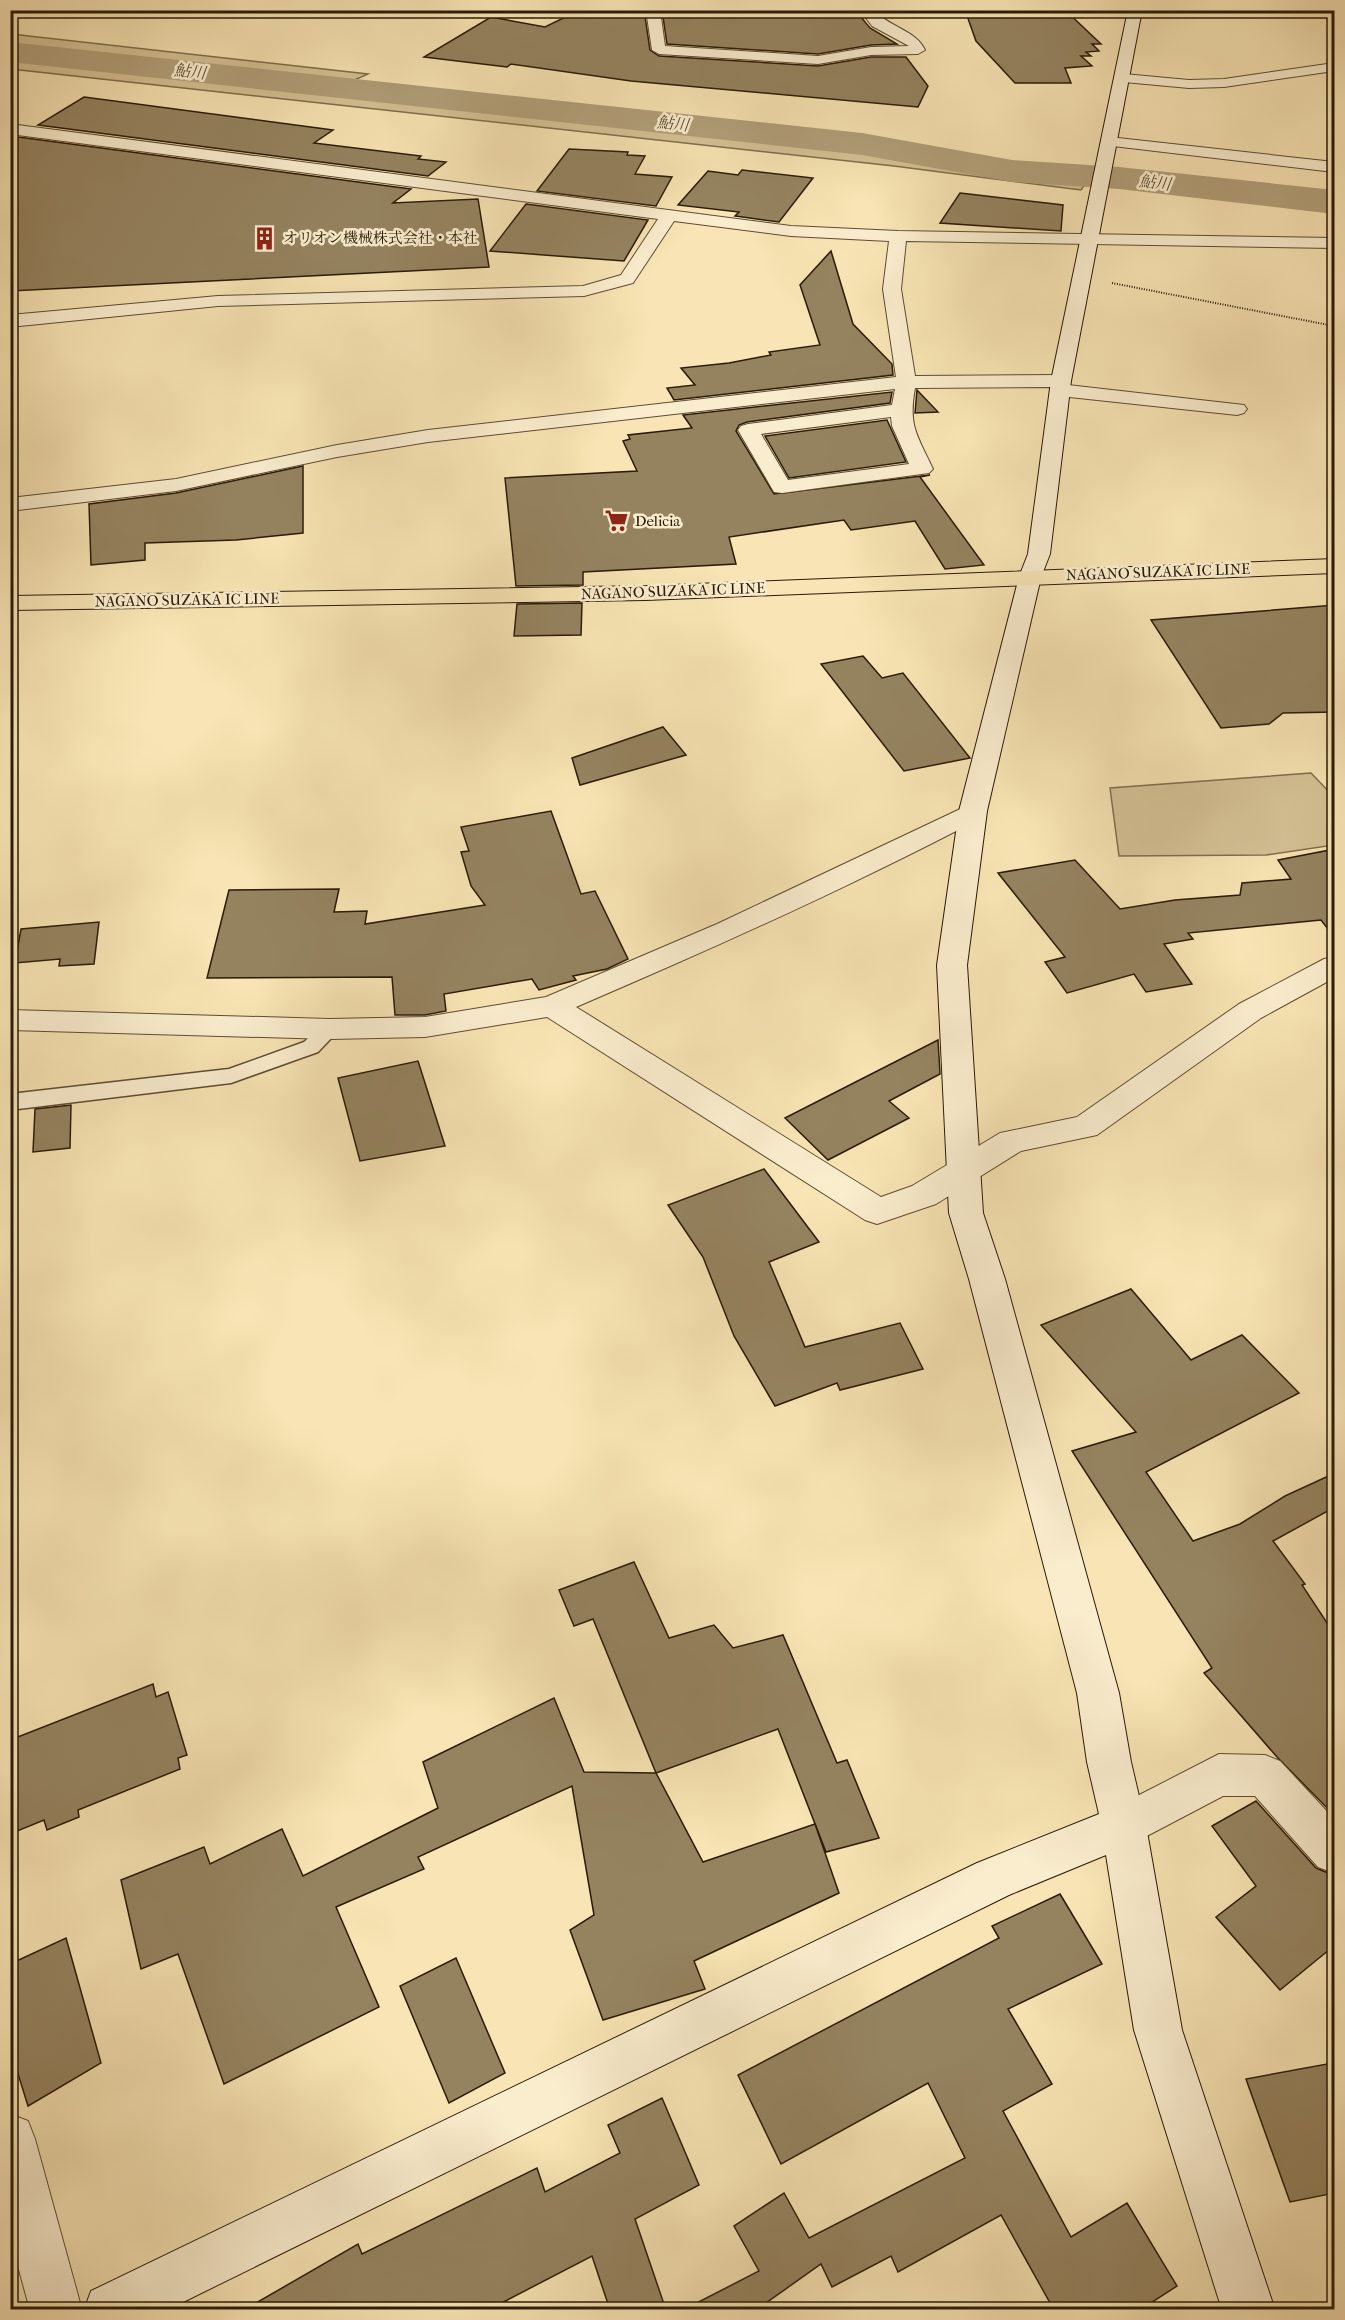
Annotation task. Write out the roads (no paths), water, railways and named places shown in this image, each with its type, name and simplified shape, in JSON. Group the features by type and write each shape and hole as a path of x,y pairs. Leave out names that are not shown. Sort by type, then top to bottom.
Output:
{"main road":[{"name":"NAGANO SUZAKA IC LINE","path":"10,603 646,593 1335,566"}],"street":[{"path":"653,10 659,50 819,60 870,51 918,50 915,43 877,23 866,10"},
{"path":"1135,10 1124,78 1096,201 1061,385 1039,554 1030,577 973,811 952,965 961,1170 966,1214 990,1290 1098,1693 1109,1762 1124,1826 1158,2030 1248,2310"},
{"path":"1124,78 1189,84 1224,83 1335,67"},
{"path":"10,129 670,213 790,231 898,236 1335,243"},
{"path":"1108,144 1335,167"},
{"path":"10,321 218,301 584,291 627,279 670,213"},
{"path":"898,236 892,289 906,382 901,410 902,426 922,469 782,487 748,430 901,410"},
{"path":"10,505 176,485 337,451 428,436 906,382 1061,385 1237,409"},
{"path":"10,1020 330,1029 425,1027 552,1006 727,931 892,854 973,811"},
{"path":"552,1006 878,1211 924,1195 961,1170 1012,1141 1086,1127 1250,1011 1335,966"},
{"path":"110,2310 993,1879 1124,1826 1219,1775 1265,1776 1335,1851"},
{"path":"10,2139 56,2310"}],"lane":[{"path":"10,1102 231,1076 311,1047 330,1029"}],"waterway":[{"name":"鮎川","path":"10,52 862,144 973,166 1012,171 1119,178 1334,202"}],"place":[{"name":"オリオン機械株式会社・本社","path":"265,238"},
{"name":"Delicia","path":"617,521"}]}
